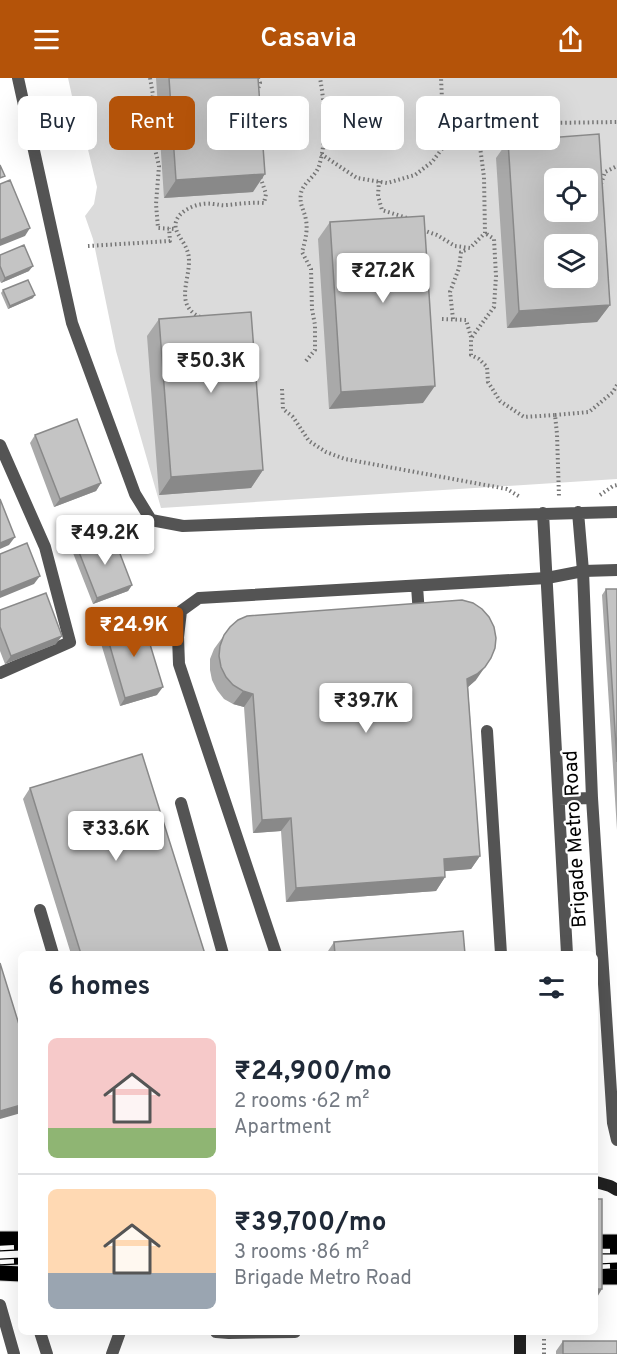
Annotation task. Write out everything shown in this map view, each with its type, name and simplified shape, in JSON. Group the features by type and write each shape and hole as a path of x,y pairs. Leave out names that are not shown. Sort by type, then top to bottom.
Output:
{"main road":[{"path":"0,1239 18,1239"},
{"path":"598,1242 617,1242"},
{"path":"0,1274 18,1274"},
{"path":"598,1277 617,1277"}],"street":[{"path":"18,78 72,323 135,494 151,520 183,526 617,512"},
{"path":"0,445 45,547 70,642 0,673"},
{"name":"Brigade Metro Road","path":"578,512 583,571 592,798 613,1123 617,1140"},
{"name":"Brigade Metro Road","path":"543,513 567,951"},
{"path":"275,951 178,664 181,611 199,598 547,578 583,571 617,570"},
{"path":"417,586 419,615"},
{"path":"487,731 501,951"},
{"path":"559,799 592,798"},
{"path":"180,803 222,951"},
{"path":"40,910 52,951"},
{"path":"598,1183 617,1190"},
{"path":"0,1305 14,1354"},
{"path":"41,1335 47,1354"},
{"path":"112,1354 119,1335"},
{"path":"520,1335 520,1354"}],"path":[{"path":"150,78 153,95 149,116 149,134 159,166 156,204 158,228 176,229"},
{"path":"256,94 260,83 258,78"},
{"path":"306,361 315,350 315,326 310,269 302,252 307,221 301,205 301,197 302,190 318,168 321,154 324,103 320,78"},
{"path":"321,154 357,178 387,183 415,175 432,162 448,141 442,121 441,78"},
{"path":"453,319 450,292 459,268 461,252 471,248 485,233 484,177 477,124 617,122"},
{"path":"599,190 604,172 617,166"},
{"path":"205,318 192,313 187,304 184,293 190,264 186,247 177,235 176,221 189,208 195,206 264,203 266,194 259,170"},
{"path":"379,181 378,196 382,210 413,221"},
{"path":"418,225 423,230 455,246 471,248"},
{"path":"88,246 170,242 169,228"},
{"path":"471,337 494,307 496,276 494,238 485,233"},
{"path":"442,319 466,320 471,337 471,355 479,359 487,368 488,382 500,401 524,417 589,412 613,392 617,385"},
{"path":"282,389 283,409 293,417 309,441 327,452 345,459 507,489 543,513"},
{"path":"555,415 560,513"},
{"path":"544,1338 544,1354"}],"shaded area":[{"path":"68,78 617,78 617,479 161,508 116,351 93,239 85,216 94,204 97,187 88,150 97,150 97,96 72,96"}],"building":[{"path":"169,78 258,78 259,96 207,96 207,150 263,150 265,174 176,180 174,150 195,150 195,96 170,96"},
{"path":"599,134 610,305 519,311 509,150 560,150 560,137"},
{"path":"0,165 5,176 0,178"},
{"path":"10,180 30,228 0,240 0,184"},
{"path":"424,216 435,386 341,392 330,222"},
{"path":"24,245 33,266 5,278 0,266 0,255"},
{"path":"28,280 35,295 10,306 3,290"},
{"path":"251,312 263,470 171,477 159,319"},
{"path":"77,419 101,483 60,499 35,435"},
{"path":"0,499 15,537 0,543"},
{"path":"112,533 132,585 97,598 77,547"},
{"path":"27,543 40,576 0,592 0,554"},
{"path":"606,589 617,589 617,762"},
{"path":"46,593 62,636 11,656 0,627 0,610"},
{"path":"462,600 482,609 494,627 496,638 495,648 485,667 467,679 480,856 444,859 445,877 296,888 291,818 262,820 253,694 233,685 221,667 219,656 224,635 238,620 247,616"},
{"path":"142,618 163,687 125,698 105,629"},
{"path":"142,754 204,951 80,951 30,788"},
{"path":"463,931 465,951 335,951 334,942"},
{"path":"0,963 18,1021 18,1106 0,1111"},
{"path":"598,1199 602,1199 602,1289 598,1289"},
{"path":"563,1341 617,1341 617,1354 563,1354"}],"railway":[{"path":"0,1248 18,1247"},
{"path":"598,1251 617,1251"},
{"path":"0,1262 18,1261"},
{"path":"598,1267 617,1266"}]}
